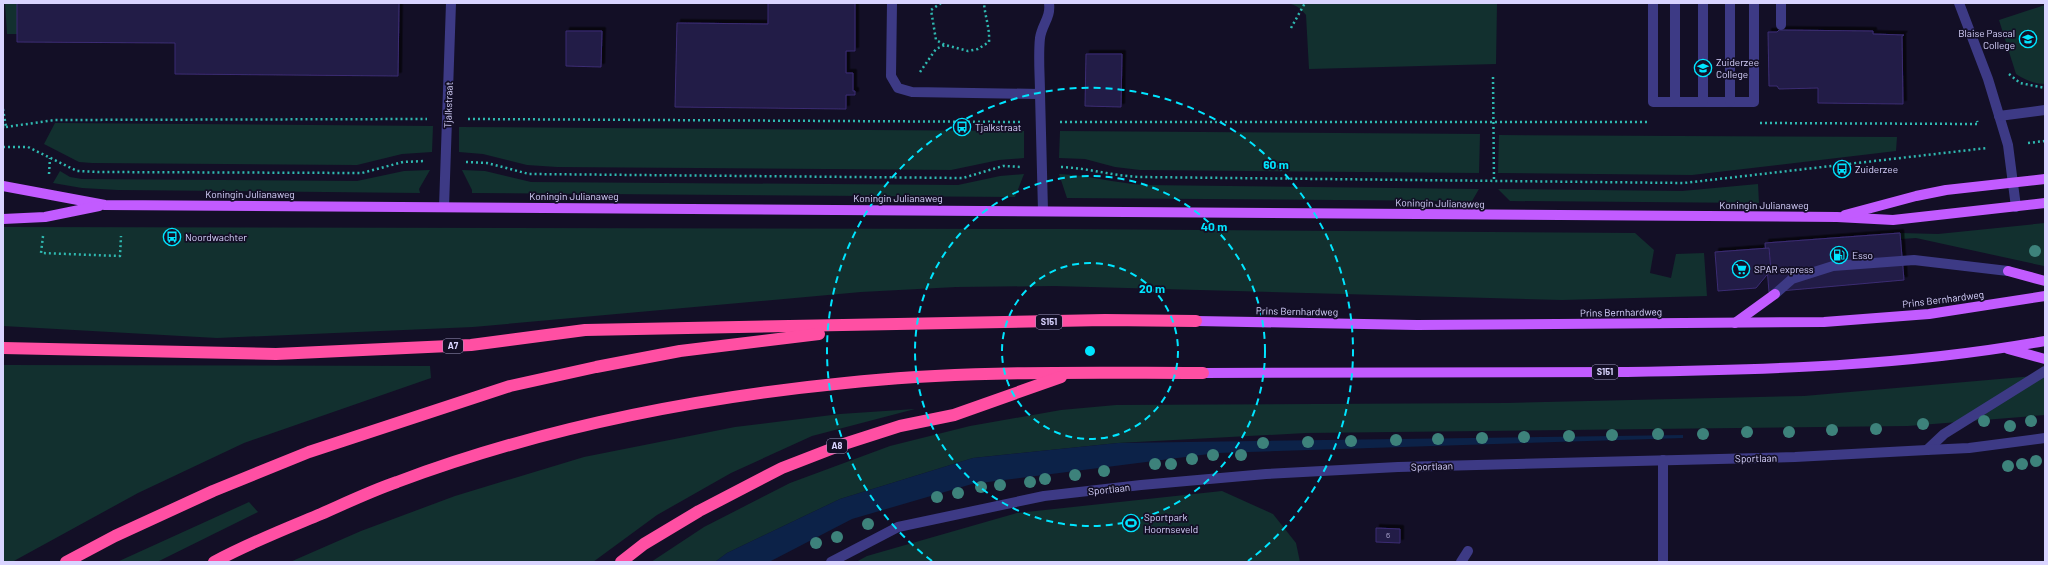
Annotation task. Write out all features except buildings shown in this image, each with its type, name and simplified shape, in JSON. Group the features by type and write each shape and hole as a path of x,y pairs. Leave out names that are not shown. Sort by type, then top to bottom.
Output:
{"highway":[{"name":"S151","path":"902,325 1105,320 1196,321"},
{"name":"A7","path":"3,348 276,354 471,345 585,330 902,325"},
{"path":"66,562 114,536 164,513 309,452 510,386 596,367 680,351 770,339 902,325"},
{"name":"S151","path":"1072,373 1203,373"},
{"path":"214,562 240,548 396,482 497,448 640,412 742,395 847,382 962,375 1072,373"},
{"name":"A8","path":"621,562 644,544 699,511 782,468 844,444 900,426 954,415 1072,373"}],"main road":[{"name":"Koningin Julianaweg","path":"1837,217 1916,196 1946,190 2045,178"},
{"name":"Koningin Julianaweg","path":"3,186 105,205 1837,217 1892,220 2045,203"},
{"name":"Koningin Julianaweg","path":"3,219 45,217 105,205"},
{"path":"2008,272 2045,282"},
{"path":"1735,323 1775,294"},
{"name":"Prins Bernhardweg","path":"1196,321 1417,325 1824,322 1929,314 2045,296"},
{"name":"S151","path":"1203,373 1541,373 1758,370 1899,361 2006,348 2045,341"},
{"path":"2006,348 2045,359"}],"street":[{"name":"Tjalkstraat","path":"444,207 451,3"},
{"path":"892,3 891,76 898,88 912,92 1040,94"},
{"path":"1043,211 1040,39 1044,25 1050,13 1049,3"},
{"path":"1652,3 1653,102 1754,102 1754,3"},
{"path":"1675,3 1675,102"},
{"path":"1703,3 1703,102"},
{"path":"1730,3 1730,102"},
{"path":"1781,3 1781,25"},
{"path":"1959,3 1988,79 2008,145 2016,207"},
{"path":"1999,116 2045,110"},
{"path":"1775,294 1792,279 1833,266 1914,260 2008,272"},
{"path":"1927,450 1944,434 2045,371"},
{"name":"Sportlaan","path":"831,562 898,527 1044,496 1274,474 1398,467 1795,457 1969,448 2045,438"},
{"path":"1663,460 1663,562"},
{"path":"1461,562 1468,551"}],"path":[{"path":"941,3 931,10 936,40 945,45 968,51 978,49 989,42 990,29 985,14 984,3"},
{"path":"1291,28 1305,3"},
{"path":"912,92 920,71 936,49 945,45"},
{"path":"2006,67 2009,74 2020,83 2045,88"},
{"path":"1493,77 1494,182"},
{"path":"3,109 6,127 3,127"}],"green space":[{"path":"5,3 22,3 23,34 7,34"},
{"path":"1283,3 1497,3 1496,64 1309,69 1306,15 1296,6"},
{"name":"Blaise Pascal College","path":"2045,5 2045,84 2030,81 2016,74 1999,20"},
{"path":"55,123 433,126 432,152 402,154 357,165 79,162 44,144"},
{"path":"459,127 1024,131 1024,158 999,160 951,170 557,167 527,165 483,154 459,152"},
{"path":"1060,131 1480,134 1479,173 1140,170 1115,167 1085,159 1059,158"},
{"path":"1499,135 1897,137 1896,151 1692,175 1498,173"},
{"path":"430,170 419,189 420,193 118,190 82,188 53,183 60,171 70,177 82,179 357,181 404,171"},
{"path":"462,170 485,171 531,182 958,185 1000,176 1024,174 1015,197 472,193"},
{"path":"1059,174 1143,185 1479,189 1472,201 1067,198"},
{"path":"1758,184 1759,203 1510,201 1498,189 1682,191"},
{"path":"2045,223 2045,266 1916,238 1901,239 1900,233 1938,234"},
{"path":"3,227 1069,229 1635,233 1654,250 1650,273 1671,278 1676,254 1704,253 1707,296 1562,300 1054,286 956,287 861,292 473,327 217,338 3,326"},
{"path":"3,365 430,366 431,378 244,443 138,493 12,562 3,562"},
{"path":"2045,375 2045,415 1908,426 1306,433 1118,443 973,458 840,499 727,553 715,562 651,562 704,527 790,483 890,446 970,426 1061,410 1116,405 1507,403 1804,396"},
{"path":"915,409 812,436 731,473 657,515 593,562 290,562 361,531 455,496 584,457 735,427 840,414"},
{"name":"Sportpark Hoornseveld","path":"1222,491 1273,514 1296,543 1300,562 856,562 867,556 1017,513"},
{"path":"249,502 258,512 157,562 117,562"}],"water":[{"path":"1683,435 1683,438 1217,453 972,484 852,519 769,562 715,562 727,553 840,499 973,458 1118,443"}],"place":[{"name":"Blaise Pascal College","path":"2028,39"},
{"name":"Zuiderzee College","path":"1703,68"},
{"name":"Tjalkstraat","path":"962,127"},
{"name":"Zuiderzee","path":"1842,169"},
{"name":"Noordwachter","path":"172,237"},
{"name":"Esso","path":"1839,255"},
{"name":"SPAR express","path":"1741,269"},
{"name":"Sportpark Hoornseveld","path":"1131,523"}]}
